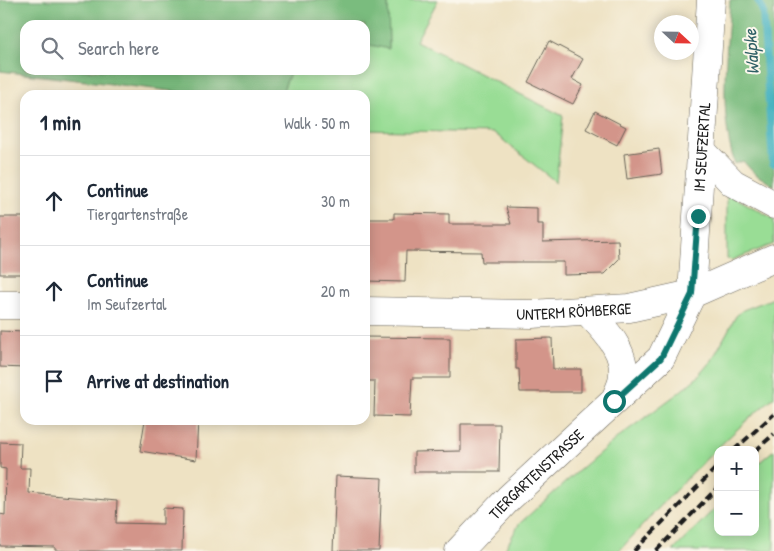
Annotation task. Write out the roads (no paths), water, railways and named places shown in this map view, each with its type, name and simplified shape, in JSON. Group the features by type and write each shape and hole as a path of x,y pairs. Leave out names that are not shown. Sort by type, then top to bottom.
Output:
{"main road":[{"name":"IM SEUFZERTAL","path":"692,294 712,0"},
{"path":"702,152 733,183 774,204"},
{"name":"UNTERM RÖMBERGE","path":"370,311 532,314 629,308 692,294 774,258"},
{"name":"TIERGARTENSTRASSE","path":"459,551 509,498 661,358 692,294"},
{"path":"0,305 20,306"},
{"name":"TIERGARTENSTRASSE","path":"587,310 612,338 622,358 622,381 614,401"}],"waterway":[{"name":"Walpke","path":"758,0 763,11 773,163"}],"railway":[{"path":"738,446 774,414"},
{"path":"759,447 774,434"},
{"path":"634,551 714,470"},
{"path":"656,551 714,491"}]}
